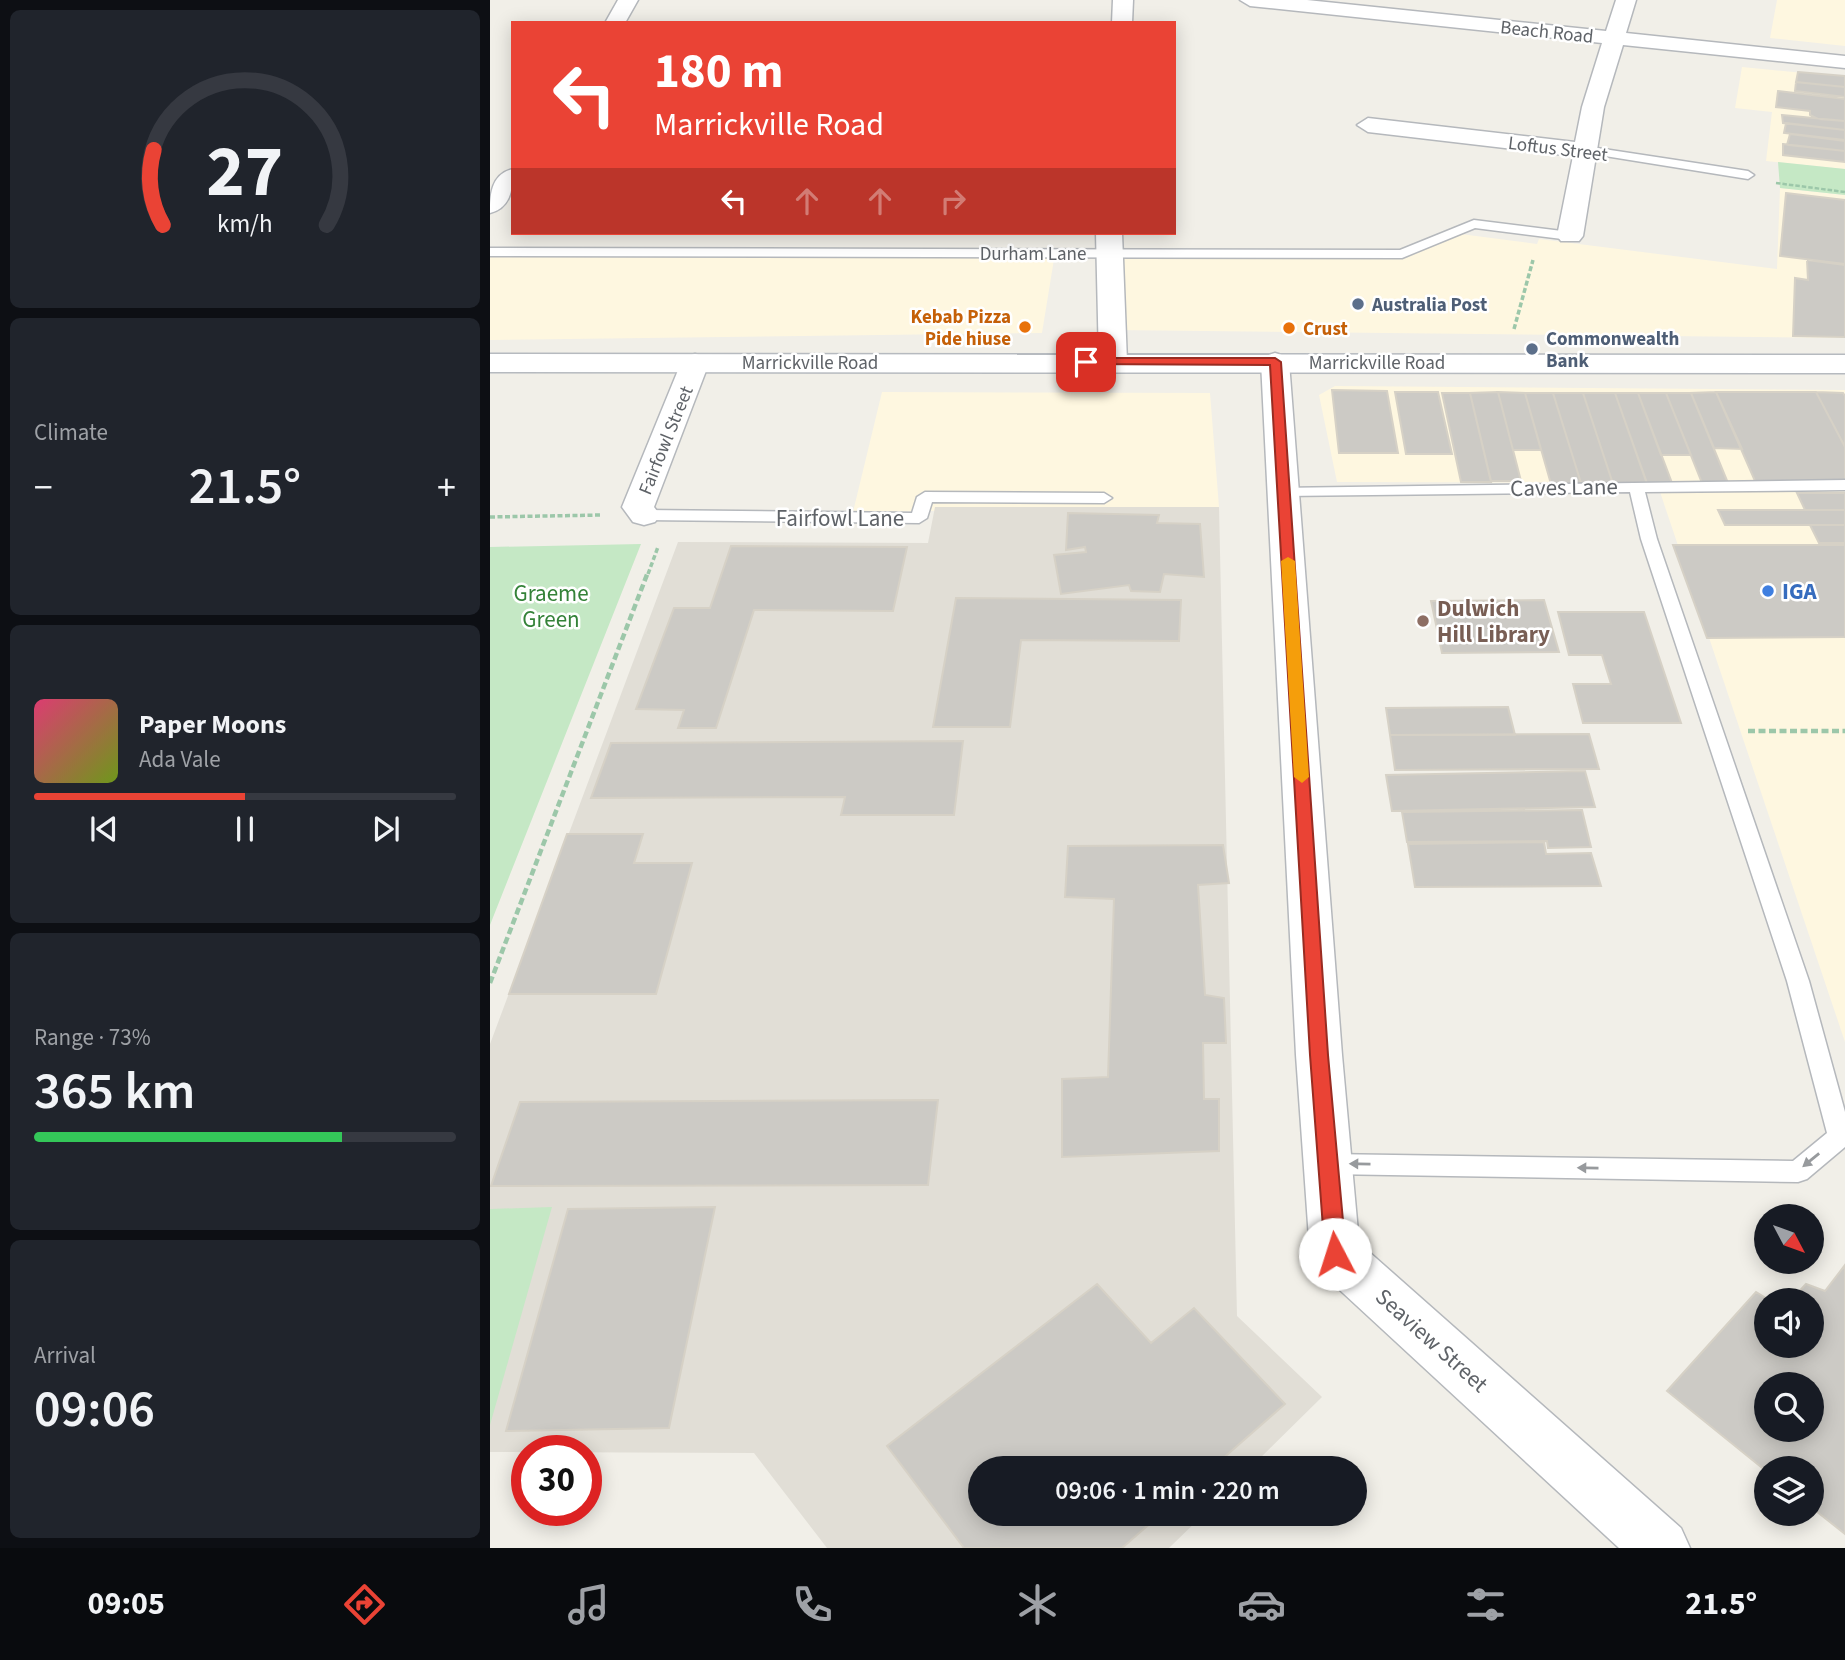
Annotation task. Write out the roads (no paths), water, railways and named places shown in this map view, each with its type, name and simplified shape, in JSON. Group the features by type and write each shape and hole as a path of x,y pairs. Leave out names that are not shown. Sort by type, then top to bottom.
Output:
{"street":[{"path":"616,21 628,0"},
{"path":"1122,21 1123,0"},
{"name":"Beach Road","path":"1250,0 1845,62"},
{"path":"1570,236 1593,107 1626,0"},
{"name":"Loftus Street","path":"1368,125 1584,150"},
{"path":"490,206 511,179"},
{"path":"1108,243 1113,362"},
{"name":"Seaview Street","path":"1275,362 1335,1254 1661,1548"},
{"name":"Marrickville Road","path":"490,363 1845,364"},
{"name":"Fairfowl Street","path":"657,516 638,507 695,363"}],"lane":[{"name":"Loftus Street","path":"1584,150 1748,175"},
{"name":"Durham Lane","path":"490,251 1108,243 1402,254 1474,224 1570,236"},
{"name":"Caves Lane","path":"1284,491 1845,485"},
{"path":"1328,1164 1798,1172 1840,1137 1798,981 1649,539 1636,486"},
{"name":"Fairfowl Lane","path":"657,516 919,518 925,497 1104,498"}],"place":[{"name":"Australia Post","path":"1358,304"},
{"name":"Kebab Pizza Pide hiuse","path":"1025,327"},
{"name":"Crust","path":"1289,328"},
{"name":"Commonwealth Bank","path":"1532,349"},
{"name":"IGA","path":"1768,591"},
{"name":"Dulwich Hill Library","path":"1423,621"}],"park label":[{"name":"Graeme Green","path":"551,606"}]}
